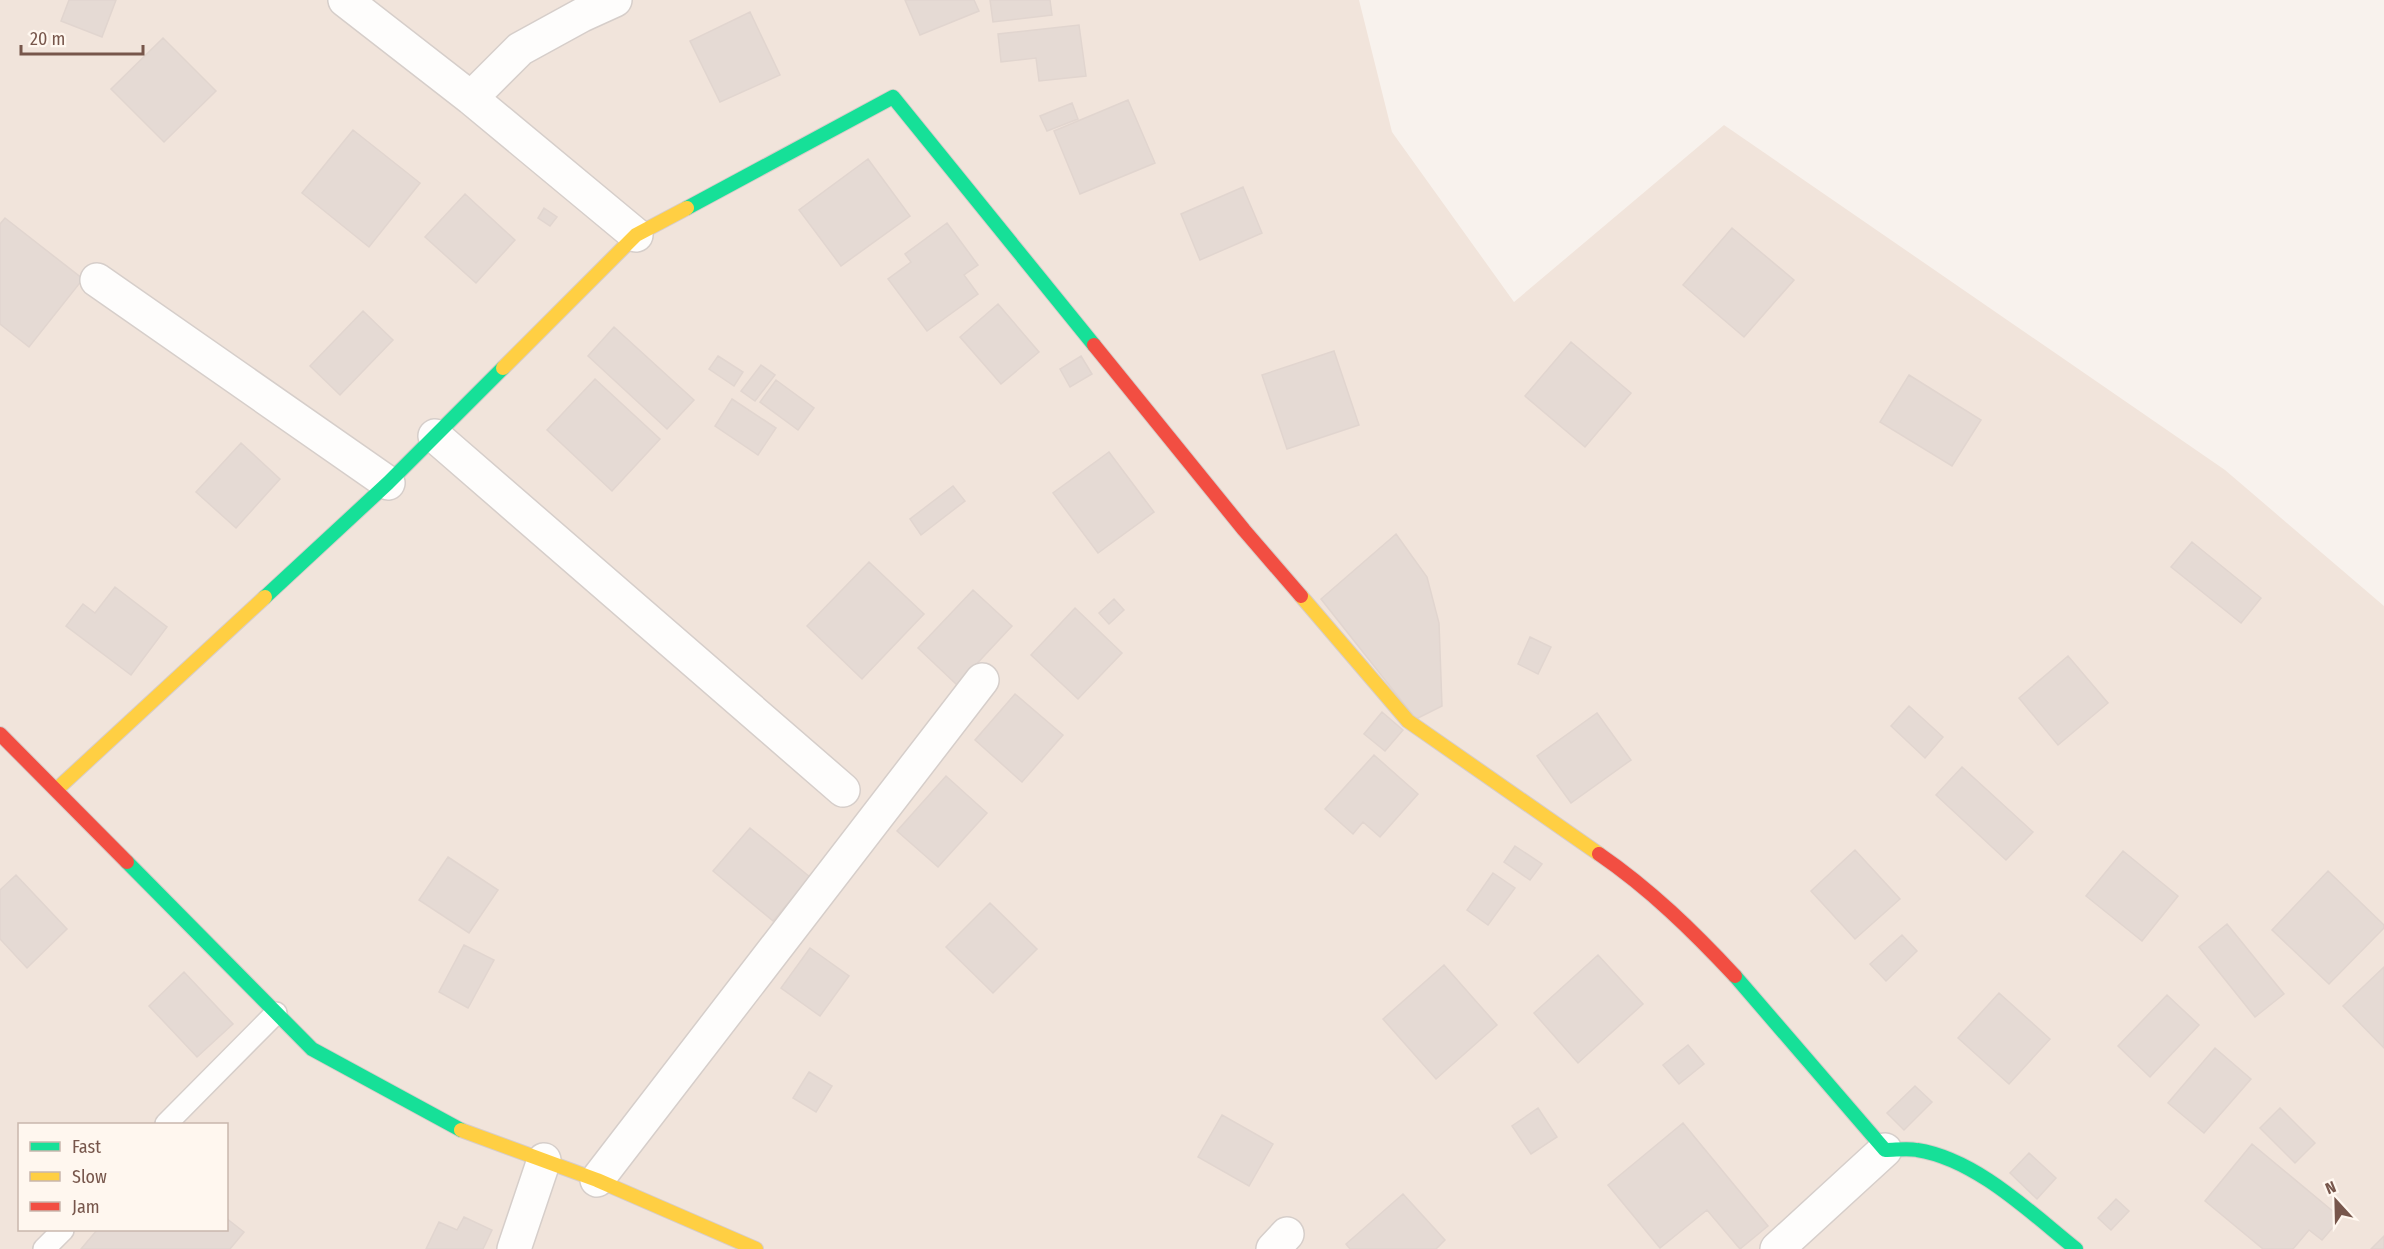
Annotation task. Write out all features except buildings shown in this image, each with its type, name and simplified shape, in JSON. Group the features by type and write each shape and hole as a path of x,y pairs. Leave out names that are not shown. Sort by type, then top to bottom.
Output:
{"street":[{"path":"345,0 471,98 636,235"},
{"path":"471,98 520,49 615,0"},
{"path":"56,790 387,483 636,235 893,97 1244,530 1407,721 1630,875 1693,931 1759,1003 1885,1150"},
{"path":"97,280 387,483"},
{"path":"435,436 843,790"},
{"path":"597,1180 982,680"},
{"path":"0,734 312,1049 465,1132 597,1180 756,1249"},
{"path":"1777,1249 1885,1150 1920,1150 1959,1164 2001,1190 2076,1249"},
{"path":"514,1249 544,1160"}],"lane":[{"path":"168,1123 276,1013"},
{"path":"44,1249 62,1231"}],"shaded area":[{"path":"0,0 1359,0 1392,132 1514,302 1724,125 2225,470 2384,606 2384,1249 0,1249"}],"traffic: fast":[{"path":"687,208 893,97 1094,345"},
{"path":"265,597 388,483 503,368"},
{"path":"127,862 312,1049 461,1130"},
{"path":"1735,976 1885,1150 1917,1150 1939,1155 1960,1164 2002,1189 2076,1249"}],"traffic: slow":[{"path":"503,368 636,235 687,208"},
{"path":"1301,596 1408,721 1599,854"},
{"path":"56,790 265,597"},
{"path":"461,1130 597,1180 756,1249"}],"traffic: jam":[{"path":"1094,345 1244,530 1301,596"},
{"path":"0,734 127,862"},
{"path":"1599,854 1670,911 1735,976"}]}
